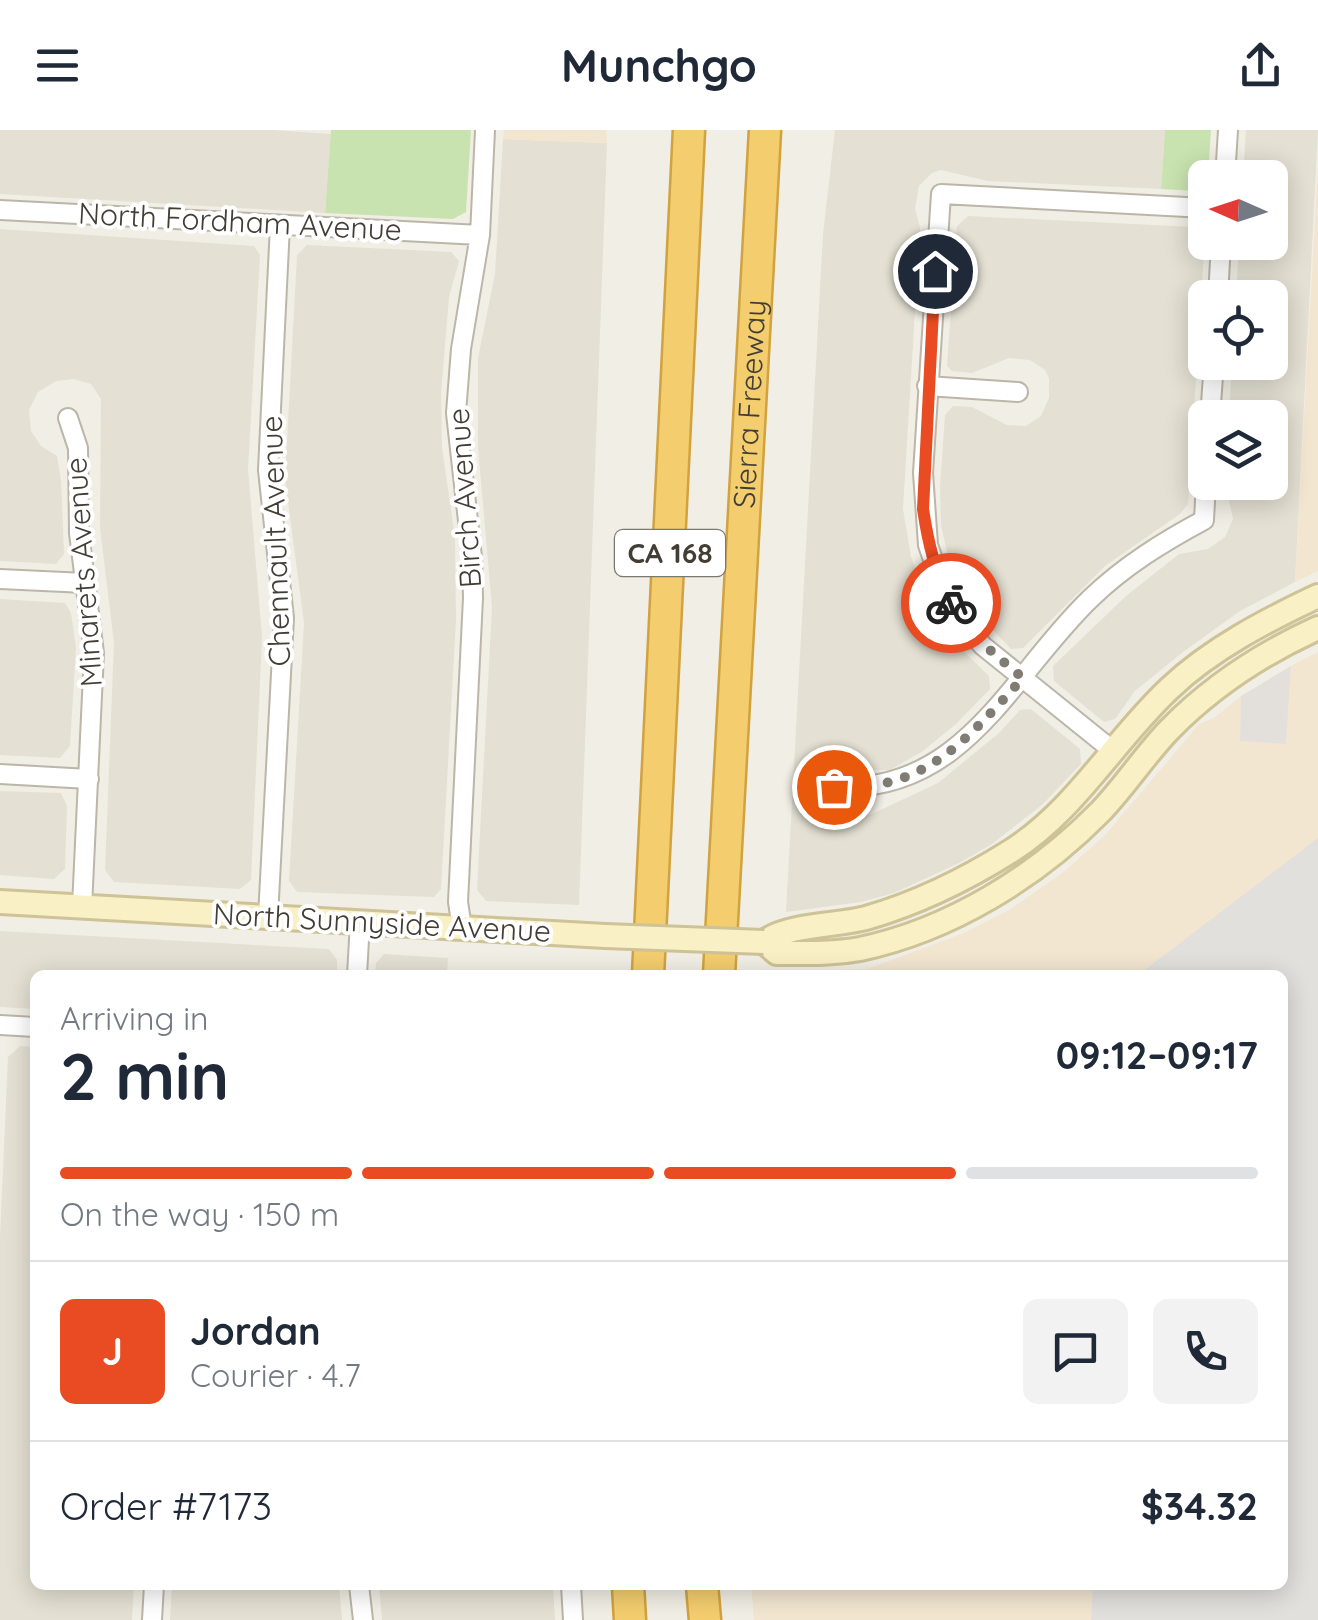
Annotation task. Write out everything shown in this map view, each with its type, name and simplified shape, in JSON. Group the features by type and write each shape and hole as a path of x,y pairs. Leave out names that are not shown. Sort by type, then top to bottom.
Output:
{"highway":[{"path":"668,130 672,498"},
{"name":"CA 168","path":"648,970 689,130"},
{"name":"Sierra Freeway","path":"719,970 765,130"},
{"path":"761,205 777,130"},
{"path":"628,1590 630,1620"},
{"path":"702,1590 705,1620"}],"main road":[{"name":"North Sunnyside Avenue","path":"0,902 764,942 777,933 839,924 898,909 942,890 1015,848 1067,802 1170,687 1208,658 1318,596"},
{"path":"1168,731 1201,684 1218,669 1318,610"},
{"name":"North Sunnyside Avenue","path":"764,942 776,953 838,952 898,938 968,909 1029,872 1086,826 1168,731 1238,672 1318,628"},
{"path":"968,909 1098,795 1115,770 1112,750"},
{"path":"838,952 850,937 903,921 967,893 1015,848"}],"street":[{"name":"Birch Avenue","path":"462,928 458,902 473,571 456,412 480,235 485,130"},
{"path":"1226,160 1228,130"},
{"path":"1112,750 984,646 963,623 937,572 928,544 923,509 940,194 1188,207"},
{"name":"North Fordham Avenue","path":"0,210 480,235"},
{"name":"Chennault Avenue","path":"268,917 284,618 268,470 280,224"},
{"path":"928,386 1018,392"},
{"name":"Minarets Avenue","path":"68,418 78,448 79,533 94,652 82,906"},
{"path":"834,787 885,786 913,776 955,749 1101,589 1139,558 1204,520 1205,500"},
{"path":"0,579 85,583"},
{"path":"0,774 90,779"},
{"path":"357,970 360,922"},
{"path":"0,1025 30,1027"},
{"path":"152,1620 154,1590"},
{"path":"360,1590 363,1620"},
{"path":"571,1590 573,1620"}],"shaded area":[{"path":"0,130 273,130 331,134 325,213 0,194"},
{"path":"504,130 606,130 607,143 503,139"},
{"path":"835,130 1165,130 1161,189 988,181 941,170 919,186 915,208 920,228 903,509 911,557 928,602 955,643 989,676 990,689 923,751 890,770 868,770 844,755 822,754 812,759 800,774 797,798 811,818 828,823 872,814 938,783 999,733 1020,710 1031,709 1080,749 1081,764 1043,804 992,844 959,863 894,893 861,902 786,912 823,234"},
{"path":"1246,130 1318,130 1295,582 1240,611 1183,652 1135,691 1115,719 1104,722 1054,681 1053,666 1126,596 1179,554 1208,549 1225,537 1233,519 1229,500 1288,500 1288,400 1230,400 1231,380 1288,380 1288,280 1237,280 1238,260 1288,260 1288,160 1244,160"},
{"path":"503,139 607,143 579,905 486,901 477,890 492,607 478,448 478,358 495,274"},
{"path":"1318,165 1318,571 1295,582"},
{"path":"968,216 1188,227 1188,260 1204,260 1202,280 1188,280 1188,380 1196,380 1195,400 1188,400 1188,504 1180,514 1105,566 1023,648 1011,649 976,612 948,556 941,525 940,486 945,415 953,406 972,407 1007,425 1026,426 1041,416 1049,398 1049,378 1045,370 1030,360 1009,358 972,373 952,371 947,366 957,226"},
{"path":"0,229 254,246 260,255 248,469 262,637 251,880 240,889 114,882 105,870 114,643 100,528 101,399 91,384 73,379 56,381 38,392 29,410 31,431 41,446 57,456 64,554 56,564 0,561"},
{"path":"307,245 451,252 459,261 449,297 441,394 442,448 455,537 456,620 441,889 434,897 297,892 289,881 304,623 285,479 297,255"},
{"path":"0,599 65,603 71,613 76,648 70,746 60,758 0,755"},
{"path":"1318,652 1318,1620 754,1620 751,1590 1288,1590 1288,970 844,970 867,969 964,933 1009,910 1065,871 1106,834 1199,724 1214,718 1241,696 1240,741 1286,744 1291,666"},
{"path":"1291,666 1286,744 1240,741 1241,696"},
{"path":"0,791 61,793 67,806 65,869 54,879 0,875"},
{"path":"1318,838 1318,1620 1091,1620 1093,1590 1288,1590 1288,970 1145,970"},
{"path":"0,931 329,949 337,960 337,970 30,970 30,1009 0,1007"},
{"path":"384,954 448,958 447,970 375,970"},
{"path":"20,1046 30,1047 30,1590 134,1590 132,1620 0,1620 0,1236 8,1057"},
{"path":"172,1590 339,1590 342,1620 170,1620"},
{"path":"379,1590 553,1590 555,1620 382,1620"}],"green space":[{"path":"331,130 471,130 466,212 453,219 325,213"},
{"path":"1165,130 1211,130 1209,160 1188,160 1188,190 1161,189"}],"way so far":[{"path":"834,787 885,786 913,776 955,749 1023,678 984,646 951,603"}],"route":[{"path":"935,271 923,509 928,544 951,603"}]}
